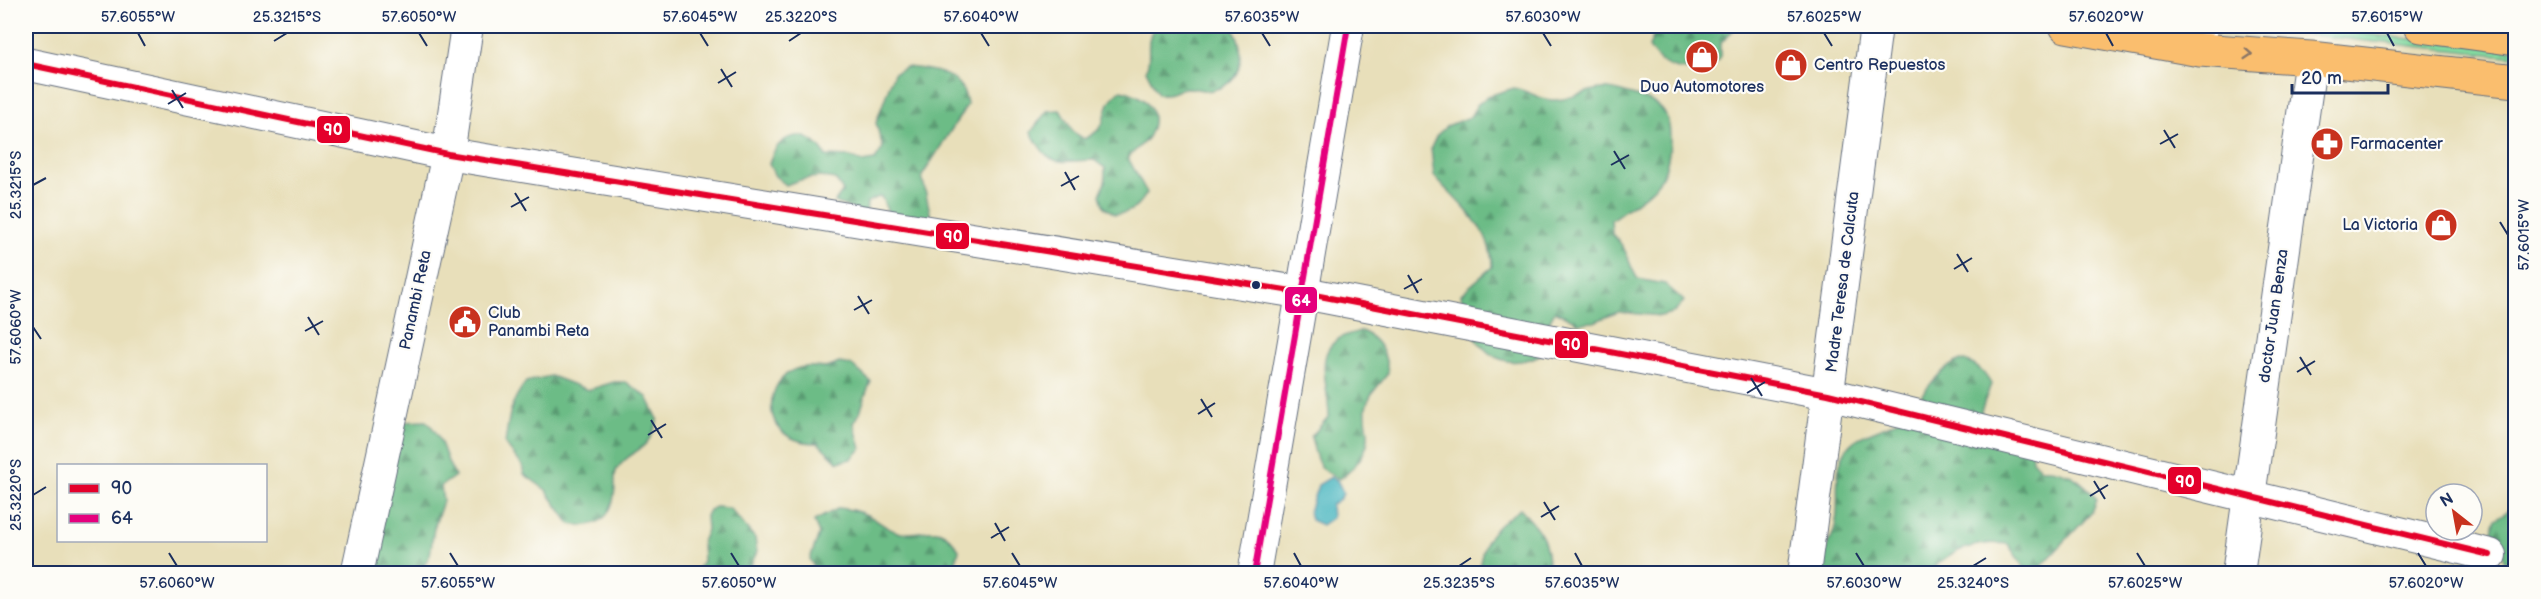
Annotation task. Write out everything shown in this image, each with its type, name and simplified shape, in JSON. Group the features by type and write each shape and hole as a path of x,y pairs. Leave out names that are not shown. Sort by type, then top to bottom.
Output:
{"highway":[{"path":"2066,26 2200,38 2311,58 2516,81"},
{"path":"2421,26 2516,39"}],"street":[{"name":"Panambi Reta","path":"357,573 448,154 467,26"},
{"path":"1254,573 1304,293 1348,26"},
{"name":"Madre Teresa de Calcuta","path":"1804,573 1876,26"},
{"name":"doctor Juan Benza","path":"2238,573 2311,58"},
{"path":"26,64 448,154 1304,293 1828,394 2490,555"}],"green space":[{"path":"1155,26 1231,26 1241,54 1237,72 1232,80 1213,90 1185,88 1171,93 1158,94 1146,70 1151,32"},
{"path":"1654,26 1737,26 1720,44 1720,58 1711,68 1684,70 1668,66 1654,55 1649,47 1655,31"},
{"path":"2226,26 2287,26 2515,50 2515,57"},
{"path":"906,67 936,72 954,79 965,94 967,105 922,176 931,217 892,222 881,196 867,202 866,215 835,202 843,191 835,179 810,178 786,185 775,176 769,164 773,153 786,139 794,136 811,140 826,156 850,157 862,162 875,160 883,148 876,123 894,73"},
{"path":"1514,88 1552,100 1565,99 1595,90 1612,89 1646,99 1659,106 1664,112 1670,137 1666,168 1661,179 1645,196 1611,220 1612,234 1622,245 1638,279 1665,284 1684,301 1675,312 1661,316 1618,312 1594,322 1579,323 1555,311 1548,324 1549,350 1531,359 1515,361 1501,359 1488,352 1478,342 1465,312 1461,294 1492,267 1491,253 1487,240 1472,217 1434,176 1431,148 1437,135 1447,126 1470,117 1477,105 1488,96"},
{"path":"1121,90 1144,100 1149,106 1153,120 1148,137 1128,158 1147,193 1134,208 1115,214 1104,207 1100,195 1105,182 1105,168 1094,160 1055,160 1044,152 1031,132 1047,111 1060,110 1073,132 1084,139 1100,128 1109,103"},
{"path":"1362,331 1378,343 1386,359 1388,373 1367,403 1368,439 1364,453 1356,465 1340,479 1322,468 1311,437 1329,416 1324,374 1327,352 1334,343 1345,336"},
{"path":"1961,360 1979,368 1991,384 1981,411 1986,424 2031,448 2032,460 2041,469 2058,470 2080,482 2097,500 2092,512 2035,573 2023,566 2008,544 1998,543 1965,548 1955,552 1931,573 1816,574 1835,527 1839,467 1848,447 1860,437 1899,419 1944,370"},
{"path":"839,363 852,365 871,382 854,423 861,449 851,459 838,462 818,443 800,441 785,434 773,417 772,398 780,381 795,369 825,368"},
{"path":"551,376 588,390 614,382 626,382 647,397 658,419 649,439 617,469 614,497 608,513 603,519 589,525 570,524 546,490 524,474 522,465 505,444 511,411 520,390 526,382"},
{"path":"426,421 440,440 455,476 441,486 443,501 434,528 430,555 423,567 409,573 377,573 369,568 400,422"},
{"path":"2515,490 2515,565 2504,560 2501,546 2492,531 2496,519 2510,509"},
{"path":"715,507 729,508 755,538 757,552 747,573 694,573 703,562 702,542 707,530 706,516 709,510"},
{"path":"839,508 864,514 901,533 939,532 952,540 959,550 955,564 946,573 816,573 810,559 819,534 814,521"},
{"path":"1520,509 1543,538 1547,553 1548,573 1479,573 1482,551 1490,535 1502,522"}],"water":[{"path":"1331,477 1337,480 1343,492 1341,498 1331,505 1332,518 1322,525 1311,520 1309,512 1318,485"}],"transit line":[{"name":"64","path":"1254,574 1348,26"},
{"name":"90","path":"26,64 448,154 1304,293 1828,394 2490,555"}],"place":[{"name":"Duo Automotores","path":"1702,57"},
{"name":"Centro Repuestos","path":"1791,65"},
{"name":"Farmacenter","path":"2327,144"},
{"name":"La Victoria","path":"2441,225"},
{"name":"Club Panambi Reta","path":"465,322"}]}
